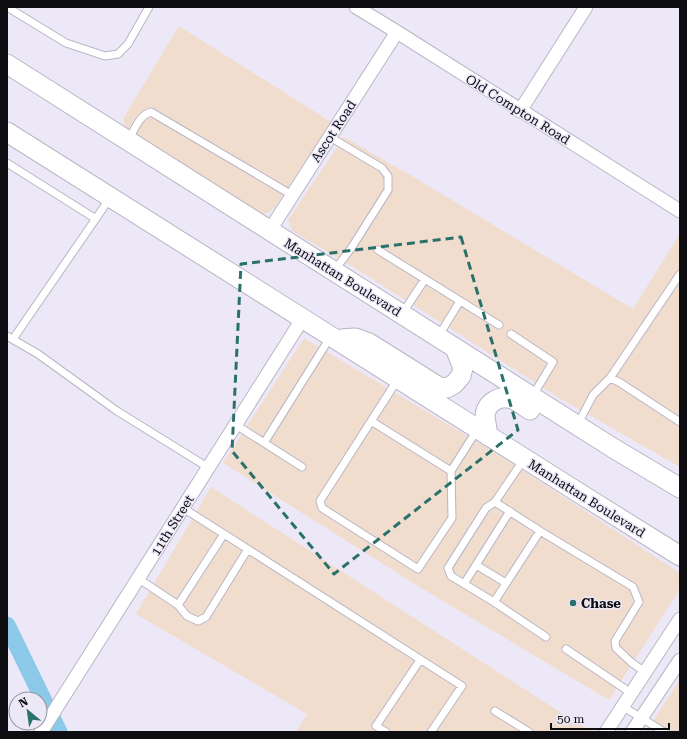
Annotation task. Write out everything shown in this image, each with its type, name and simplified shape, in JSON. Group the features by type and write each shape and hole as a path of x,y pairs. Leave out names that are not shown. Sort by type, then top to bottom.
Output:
{"street":[{"name":"Old Compton Road","path":"356,7 680,212"},
{"path":"520,110 586,7"},
{"name":"Ascot Road","path":"270,230 397,32"},
{"name":"Manhattan Boulevard","path":"7,64 532,397 680,488"},
{"path":"7,78 24,89 39,96 66,101"},
{"name":"Manhattan Boulevard","path":"7,132 680,556"},
{"name":"11th Street","path":"41,732 303,318"},
{"path":"334,337 355,338 369,344 439,388 447,388 454,384 460,376 463,368 455,348"},
{"path":"482,432 487,408 492,401 502,397 511,398 593,448 613,448"},
{"path":"606,732 680,619"},
{"path":"632,732 680,660"}],"lane":[{"path":"7,7 66,43 105,56 118,54 128,44 149,7"},
{"path":"128,141 141,118 146,113 151,112 292,195"},
{"path":"330,137 382,168 388,176 388,190 352,247 334,271"},
{"path":"7,163 96,219"},
{"path":"111,197 10,337 38,354 117,411 209,468"},
{"path":"378,250 499,325"},
{"path":"577,425 593,395 610,378 680,274"},
{"path":"402,314 425,279"},
{"path":"437,337 460,301"},
{"path":"511,334 553,362 532,397"},
{"path":"264,443 334,337"},
{"path":"398,378 320,501 322,508 418,569 452,518 451,471 482,432"},
{"path":"610,378 619,382 680,422"},
{"path":"371,421 451,471"},
{"path":"236,425 302,467"},
{"path":"524,459 496,502 486,508 448,568 451,576 494,602 546,637"},
{"path":"496,502 540,531 632,587 639,602 615,641 616,648 632,663 645,672"},
{"path":"183,508 462,686 432,732"},
{"path":"464,584 510,511"},
{"path":"494,602 540,531"},
{"path":"178,605 224,534"},
{"path":"139,579 178,605 187,616 198,622 206,617 248,549"},
{"path":"476,565 506,583"},
{"path":"566,649 631,693"},
{"path":"386,732 376,726 420,660"},
{"path":"622,706 664,732"},
{"path":"495,711 529,732"}],"highlighted area":[{"path":"461,237 518,430 334,574 232,451 241,264"}],"shaded area":[{"path":"179,26 331,122 275,207 268,213 255,214 124,129 124,117"},
{"path":"344,137 417,179 633,309 680,235 680,467 561,399 355,268 292,231 288,220"},
{"path":"304,338 502,457 680,573 680,589 609,700 418,586 223,463"},
{"path":"211,487 591,732 296,732 307,714 136,614"},
{"path":"680,679 680,732 645,732 659,712"}],"waterway":[{"path":"7,625 59,732"}],"place":[{"name":"Chase","path":"573,603"}]}
